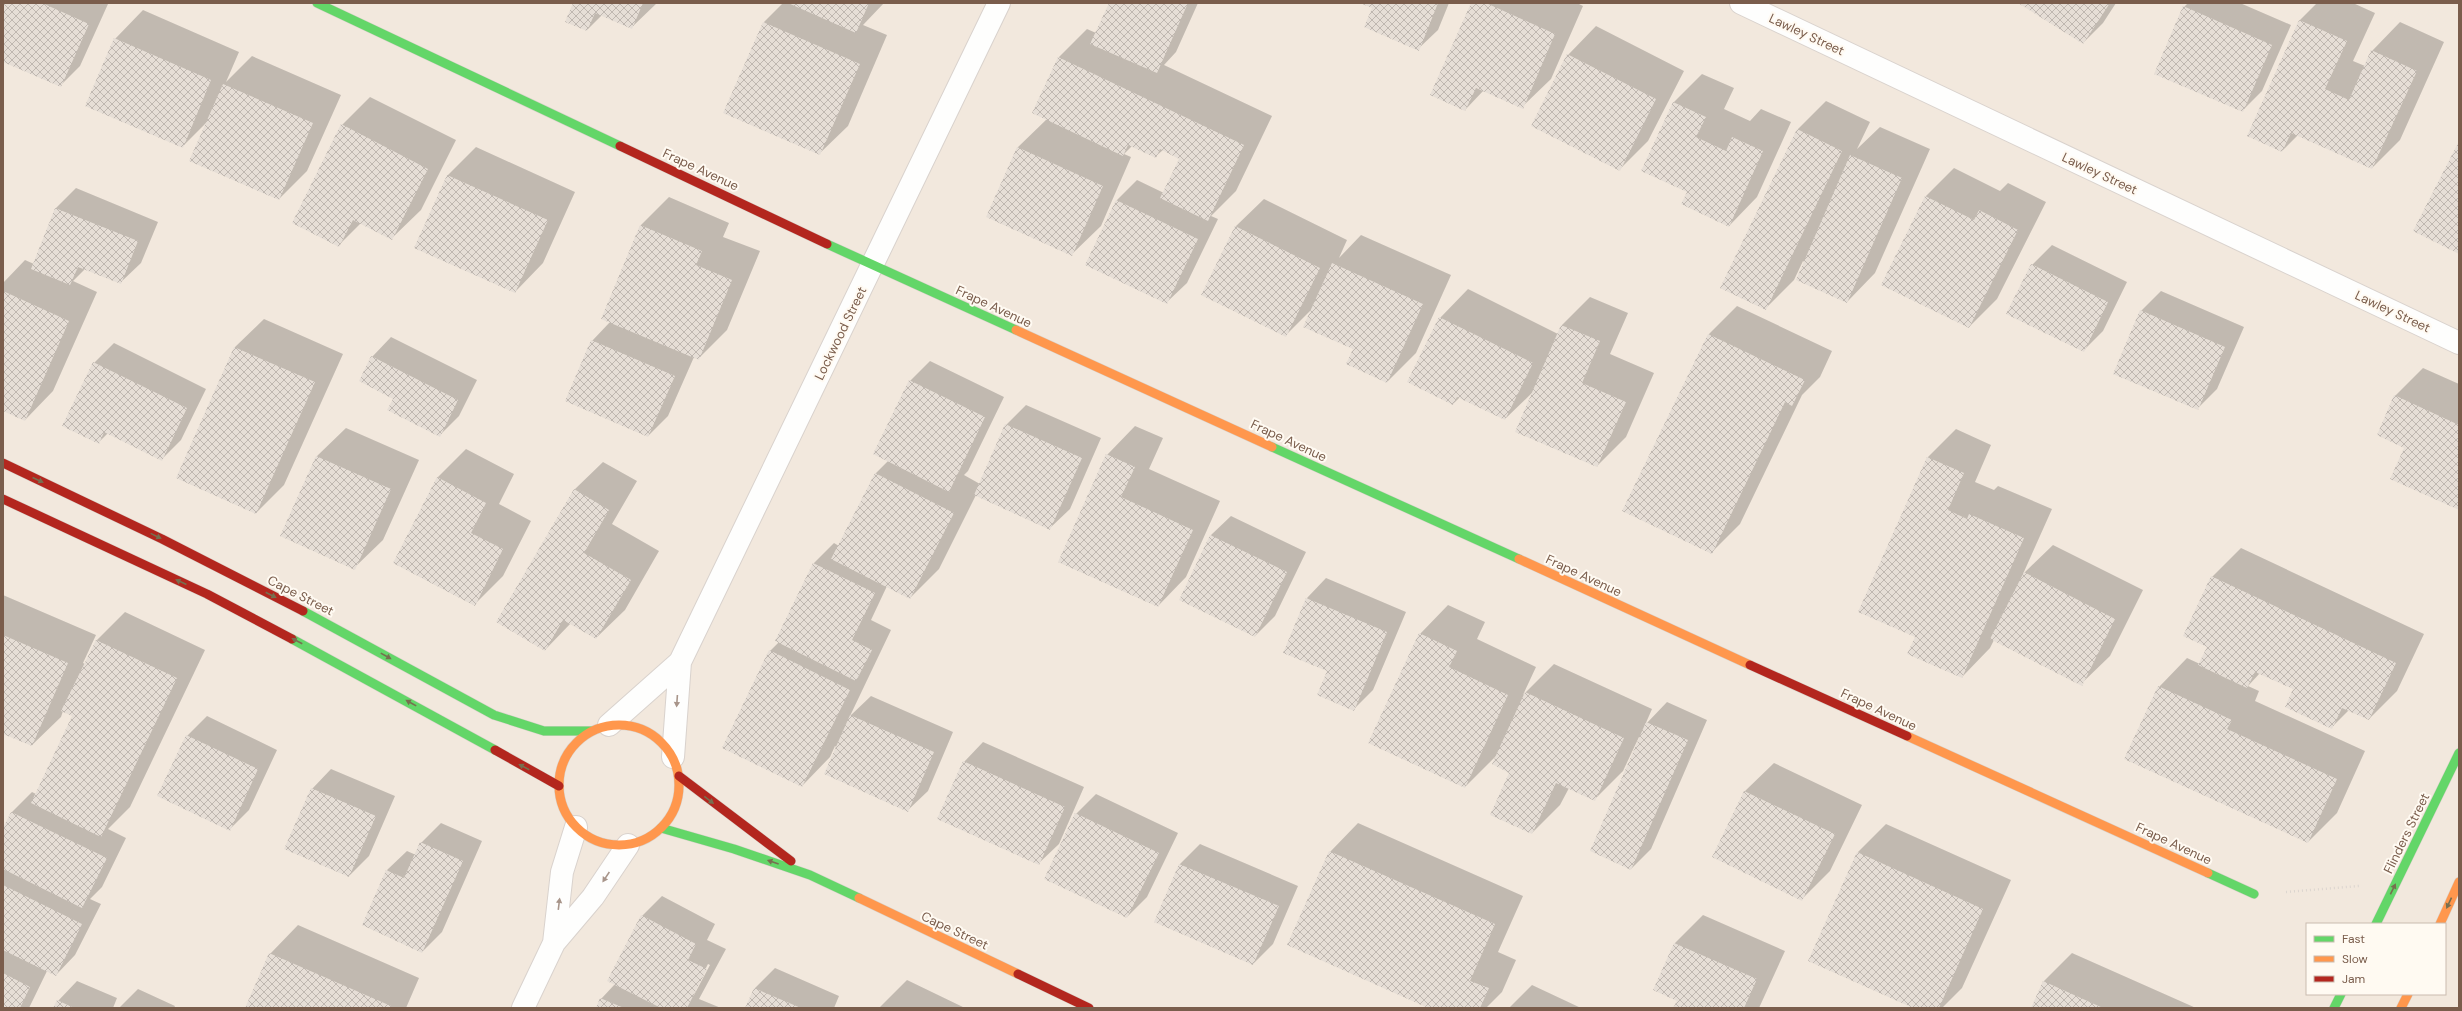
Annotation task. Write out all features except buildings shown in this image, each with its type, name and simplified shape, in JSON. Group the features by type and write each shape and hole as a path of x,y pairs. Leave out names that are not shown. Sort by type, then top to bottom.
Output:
{"street":[{"name":"Frape Avenue","path":"317,3 873,265 2254,894"},
{"name":"Lockwood Street","path":"676,767 680,662 999,3"},
{"name":"Lawley Street","path":"1741,3 2459,342"},
{"name":"Cape Street","path":"3,463 162,538 330,625 494,715 544,731 600,728"},
{"path":"3,499 207,594 365,677 559,786"},
{"name":"Lockwood Street","path":"600,728 680,662"},
{"path":"628,725 646,731 662,742 676,767 679,795 673,813 661,828 646,839 628,845 603,843 591,839 576,827 565,812 559,794 564,758 576,742 600,728 628,725"},
{"name":"Flinders Street","path":"2376,923 2459,753"},
{"name":"Cape Street","path":"676,767 749,831 810,875"},
{"path":"554,942 562,872 576,827"},
{"name":"Cape Street","path":"661,828 734,849 810,875 1089,1008"},
{"path":"523,1008 554,942 593,896 628,845"},
{"path":"2440,923 2459,882"},
{"path":"2334,1008 2340,995"},
{"path":"2401,1008 2408,995"}],"path":[{"path":"2254,894 2365,886"}],"shaded area":[{"path":"3,3 2459,3 2459,1008 3,1008"}],"traffic: fast":[{"path":"317,3 620,146"},
{"path":"827,244 1016,330"},
{"path":"1272,447 1519,559"},
{"path":"303,611 494,715 544,731 591,731"},
{"path":"292,639 495,750"},
{"path":"2376,923 2459,753"},
{"path":"661,828 734,849 810,875 859,898"},
{"path":"2208,873 2254,894"},
{"path":"2334,1008 2340,995"}],"traffic: slow":[{"path":"1016,330 1272,447"},
{"path":"1519,559 1750,665"},
{"path":"619,725 642,729 662,742 675,762 679,785 675,808 662,828 642,841 619,845 596,841 576,828 563,808 559,785 563,762 576,742 596,729 619,725"},
{"path":"1907,736 2208,873"},
{"path":"2440,923 2459,882"},
{"path":"859,898 1018,974"},
{"path":"2401,1008 2408,995"}],"traffic: jam":[{"path":"620,146 827,244"},
{"path":"3,463 162,539 303,611"},
{"path":"3,499 207,594 292,639"},
{"path":"1750,665 1907,736"},
{"path":"495,750 559,786"},
{"path":"679,776 791,861"},
{"path":"1018,974 1089,1008"}]}
